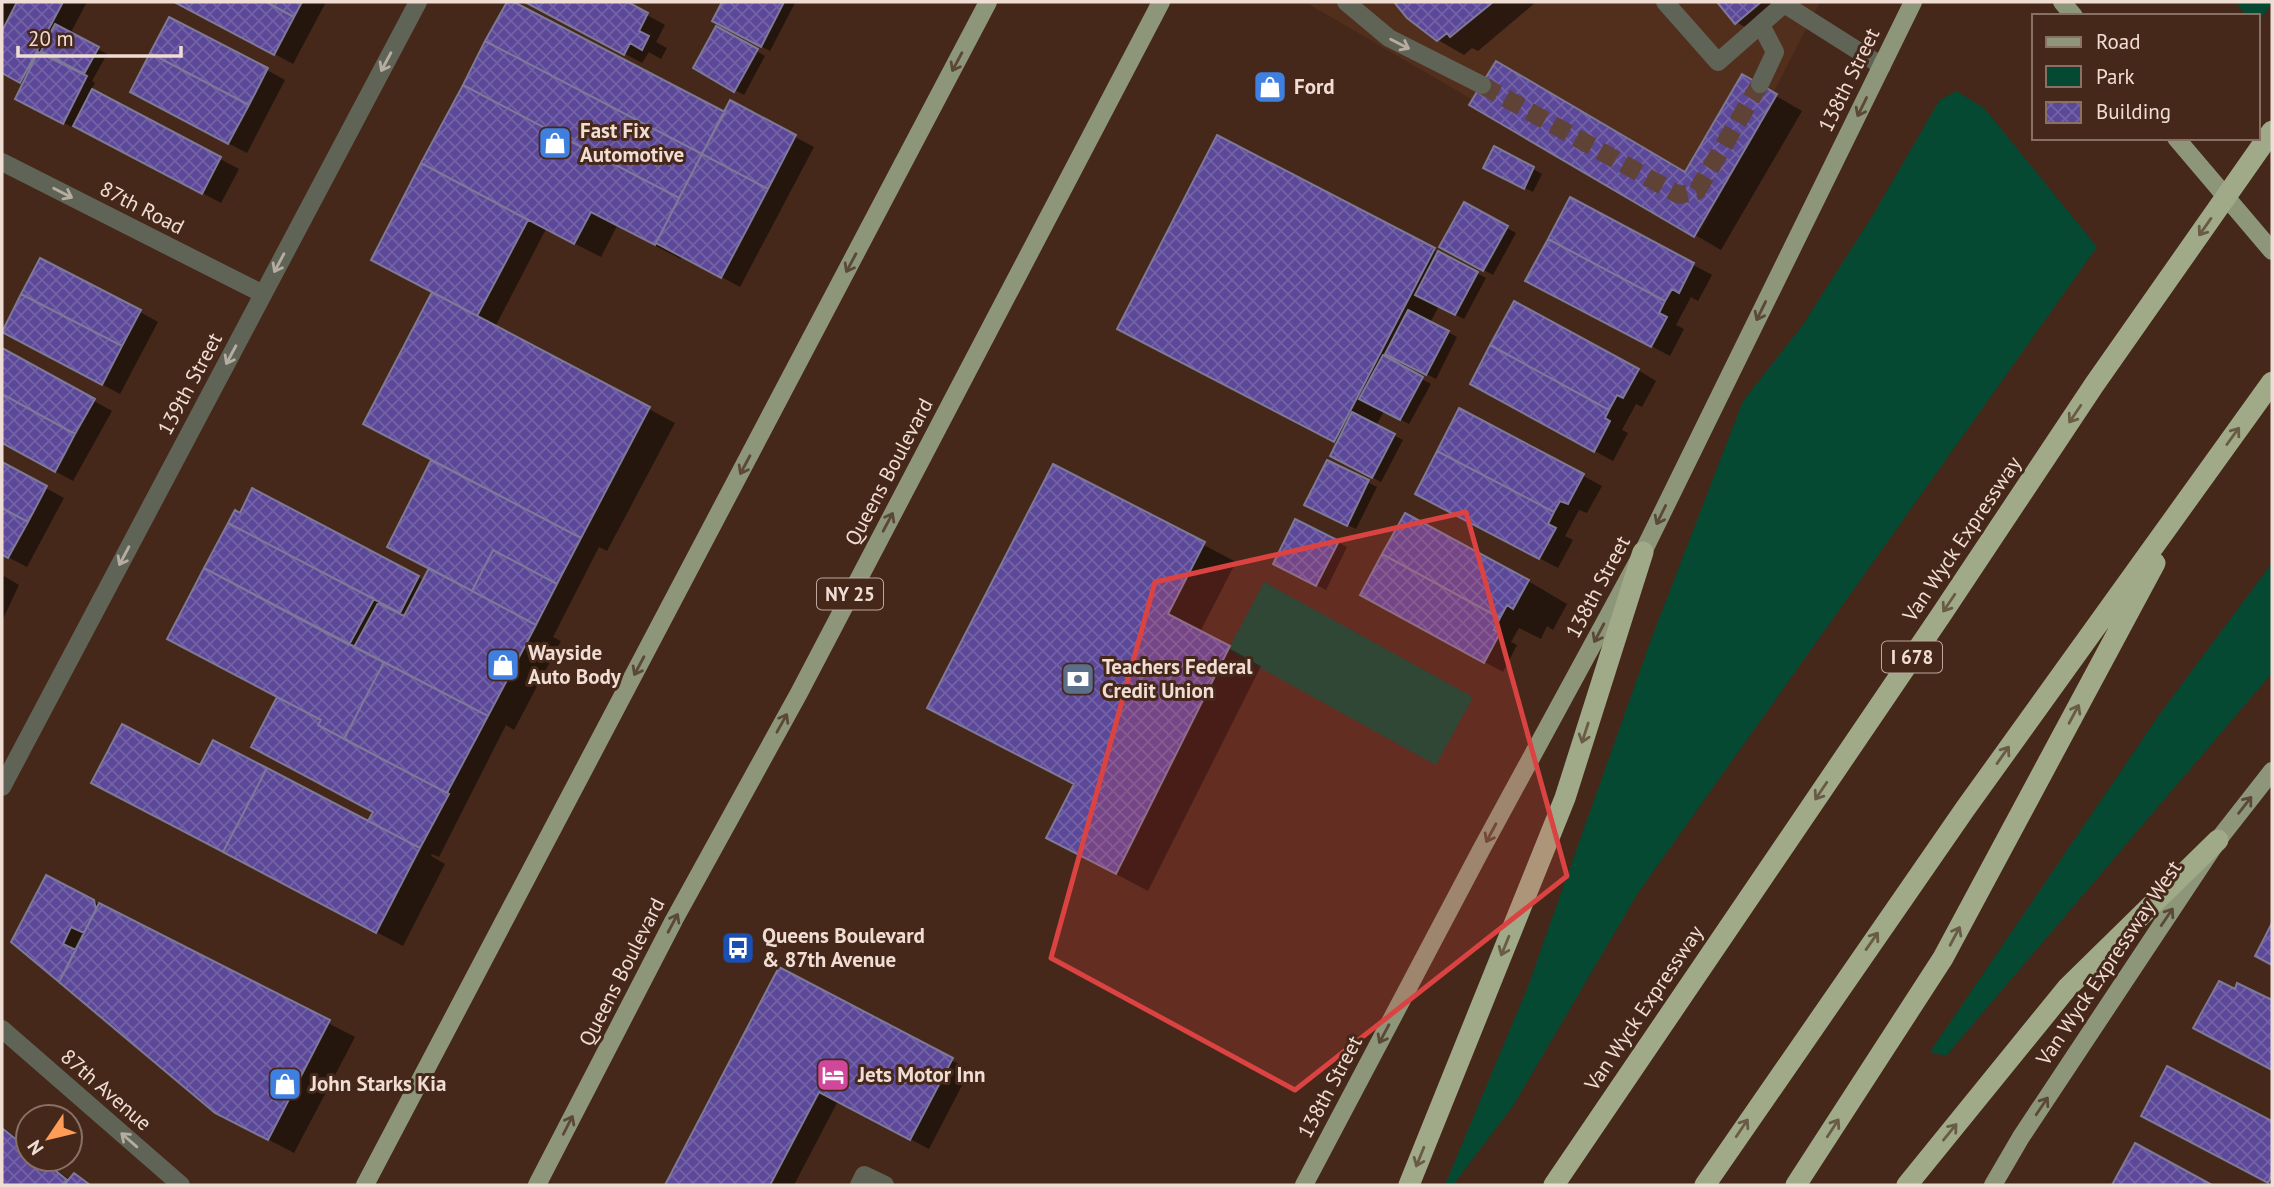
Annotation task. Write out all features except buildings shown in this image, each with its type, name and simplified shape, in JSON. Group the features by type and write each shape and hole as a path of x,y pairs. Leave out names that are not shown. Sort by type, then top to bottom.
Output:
{"highway":[{"name":"Van Wyck Expressway","path":"1554,1185 2094,385 2272,131"},
{"path":"1705,1185 1965,809 2272,382"},
{"path":"1797,1185 1943,958 2194,490"},
{"path":"1409,1185 1565,798 1643,552"},
{"path":"1907,1185 2067,988 2218,839"}],"main road":[{"path":"365,1185 988,2"},
{"name":"Queens Boulevard","path":"537,1185 674,920 799,693 1161,2"},
{"name":"138th Street","path":"1304,1185 1481,850 1643,552 1913,2"},
{"path":"2178,140 2272,251"},
{"name":"Van Wyck Expressway West","path":"1993,1185 2021,1137 2218,839 2272,771"}],"street":[{"name":"139th Street","path":"2,786 418,2"},
{"path":"1346,2 1389,38 1482,85"},
{"path":"1666,2 1718,62 1786,3 1882,66"},
{"path":"1760,25 1775,52 1760,84"},
{"name":"87th Road","path":"2,162 263,295"},
{"name":"87th Avenue","path":"2,1029 181,1185"},
{"path":"859,1185 864,1175 885,1185"}],"highlighted area":[{"path":"1466,512 1567,876 1295,1090 1051,958 1155,582"}],"shaded area":[{"path":"1305,2 1820,2 1701,233"}],"green space":[{"path":"2235,2 2272,2 2260,20 2260,14 2245,14"},
{"path":"1956,91 1984,108 2097,247 1638,893 1513,1106 1453,1185 1445,1185 1527,989 1652,637 1743,401 1802,326 1873,215 1939,101"},
{"path":"2272,563 2272,673 1946,1056 1930,1052 2159,715"},
{"path":"1264,582 1473,697 1436,765 1228,650"}],"tunnel":[{"path":"1482,85 1679,195 1697,191 1760,84"}],"place":[{"name":"Ford","path":"1270,87"},
{"name":"Fast Fix Automotive","path":"555,143"},
{"name":"Wayside Auto Body","path":"503,665"},
{"name":"Teachers Federal Credit Union","path":"1078,679"},
{"name":"Queens Boulevard & 87th Avenue","path":"738,948"},
{"name":"Jets Motor Inn","path":"833,1075"},
{"name":"John Starks Kia","path":"285,1084"}]}
